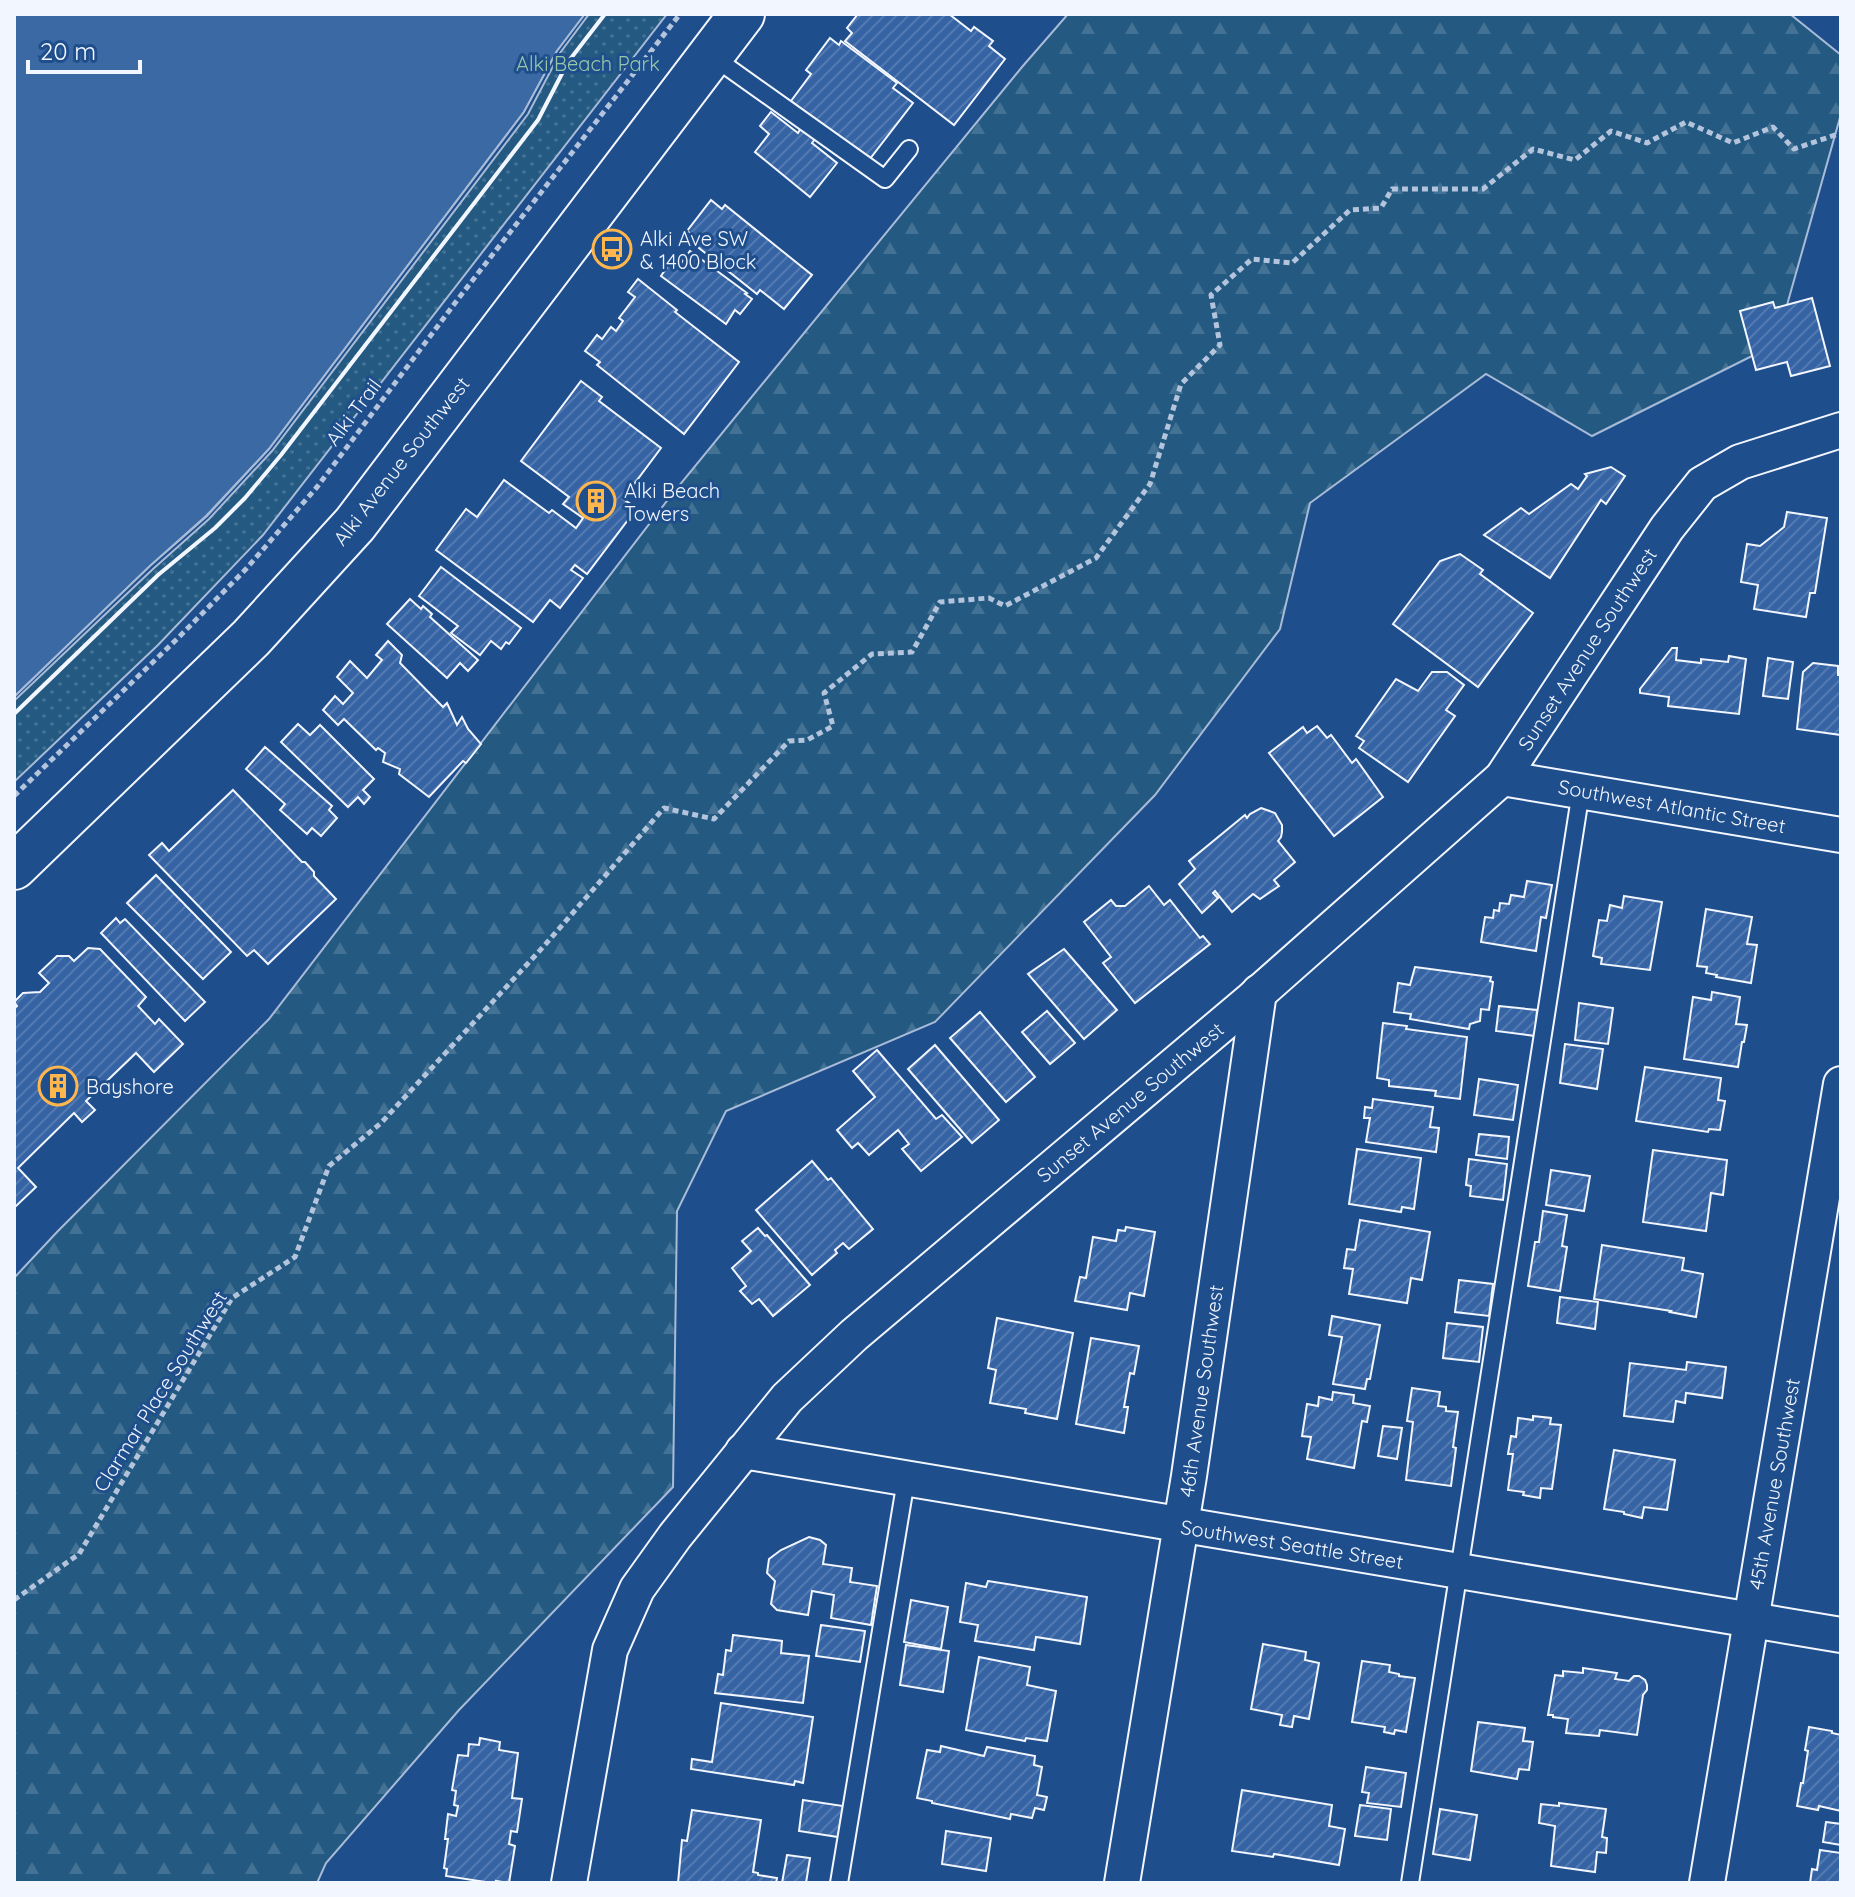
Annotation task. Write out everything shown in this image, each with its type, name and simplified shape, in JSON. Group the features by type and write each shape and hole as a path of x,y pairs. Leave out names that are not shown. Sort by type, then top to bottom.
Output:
{"main road":[{"name":"Alki Avenue Southwest","path":"14,867 251,638 355,524 742,14"}],"street":[{"name":"Sunset Avenue Southwest","path":"569,1883 610,1650 637,1589 675,1536 787,1398 854,1335 1259,992 1502,778 1667,528 1702,484 1740,462 1841,430"},
{"name":"Southwest Atlantic Street","path":"1502,778 1841,835"},
{"name":"46th Avenue Southwest","path":"1122,1883 1181,1525 1259,992"},
{"name":"45th Avenue Southwest","path":"1707,1883 1841,1084"},
{"name":"Southwest Seattle Street","path":"743,1451 1841,1635"}],"lane":[{"path":"711,55 885,179 909,149"},
{"path":"1410,1883 1581,791"},
{"path":"839,1883 906,1480"}],"path":[{"name":"Alki Trail","path":"14,796 235,580 307,498 680,14"},
{"name":"Clarmar Place Southwest","path":"14,1600 79,1554 232,1298 295,1257 329,1166 381,1123 544,946 664,808 714,819 789,741 807,740 833,726 824,693 872,654 912,652 940,602 989,598 1005,606 1096,558 1150,484 1181,384 1220,345 1211,295 1252,259 1292,263 1350,210 1381,208 1392,189 1483,189 1533,149 1575,160 1611,131 1647,143 1686,122 1733,143 1773,127 1794,149 1841,133"}],"green space":[{"name":"Alki Beach Park","path":"585,14 667,14 263,535 158,645 14,782 14,697 206,516"},
{"path":"1068,14 1790,14 1841,55 1841,114 1776,344 1592,436 1486,374 1310,503 1280,629 1155,795 935,1022 726,1111 677,1211 673,1487 459,1710 326,1863 317,1883 14,1883 14,1278 269,1019 673,493"}],"shaded area":[{"path":"14,14 585,14 557,51 524,112 269,449 206,516 14,697"}],"pier":[{"path":"585,14 589,14 560,53 528,114 272,451 209,519 14,701 14,697 150,566 207,516 269,449 524,112 557,51"}],"building":[{"path":"858,14 949,14 971,31 974,27 993,41 989,46 1005,59 954,125 845,41 852,33 847,28"},
{"path":"830,38 839,45 841,41 897,83 893,88 913,103 869,160 791,101 811,74 806,70"},
{"path":"771,112 798,133 801,128 815,139 812,143 837,163 810,197 755,152 769,134 760,126"},
{"path":"711,200 722,209 725,205 812,275 784,309 760,290 757,294 694,244 698,239 687,231"},
{"path":"690,251 752,299 740,314 735,310 726,324 661,276 671,261 679,266"},
{"path":"638,279 739,362 684,434 597,365 600,362 585,351 597,335 602,339 611,327 616,331 623,321 619,318 635,297 628,292"},
{"path":"1812,298 1830,366 1791,376 1787,362 1756,370 1740,311 1773,302 1775,308"},
{"name":"Alki Beach Towers","path":"581,381 602,397 599,401 661,448 623,499 637,508 587,574 575,565 571,570 583,578 560,608 550,600 533,622 436,550 466,509 477,517 504,480 549,513 552,510 576,528 583,518 563,504 569,497 521,461"},
{"path":"1611,467 1625,476 1606,504 1601,500 1550,578 1484,535 1521,508 1529,514 1571,484 1578,489 1587,476 1585,474"},
{"path":"1787,512 1827,518 1815,593 1810,593 1806,617 1754,609 1758,585 1741,582 1747,544 1760,546 1784,527"},
{"path":"1460,554 1483,570 1480,574 1533,613 1478,687 1393,624 1440,561"},
{"path":"441,567 521,628 509,644 506,642 501,649 491,641 480,655 451,633 458,626 419,596"},
{"path":"410,599 432,614 430,617 478,660 468,671 460,663 447,678 387,624"},
{"path":"388,641 402,655 400,663 443,707 447,703 457,725 462,717 481,744 466,763 463,761 429,797 399,774 400,769 383,762 385,753 378,748 376,750 344,719 338,725 323,710 335,696 343,704 353,693 337,677 350,661 367,678 382,660 376,655"},
{"path":"1672,648 1677,648 1676,660 1701,663 1701,659 1728,662 1729,656 1746,659 1739,714 1668,706 1669,697 1640,693"},
{"path":"1768,658 1793,662 1788,699 1763,696"},
{"path":"1813,663 1838,666 1838,675 1841,675 1841,735 1797,729 1803,672"},
{"path":"1432,672 1447,672 1464,685 1446,710 1455,716 1408,782 1359,748 1364,741 1356,736 1396,679 1418,691"},
{"path":"298,724 310,735 320,725 374,779 363,790 370,797 364,804 358,797 348,807 281,742"},
{"path":"1317,726 1327,738 1331,735 1352,763 1356,759 1383,797 1334,836 1269,753 1303,727 1307,733"},
{"path":"265,747 332,806 329,810 337,818 321,836 312,828 307,834 280,810 285,804 246,769"},
{"path":"233,790 305,862 336,899 268,964 254,950 247,956 149,855 162,843 169,851"},
{"path":"1261,808 1275,813 1282,825 1278,841 1295,862 1274,880 1279,886 1260,899 1253,894 1232,912 1215,891 1213,893 1218,898 1202,913 1179,884 1195,869 1189,861 1245,815 1247,818"},
{"path":"156,875 231,952 203,979 127,903"},
{"path":"1527,881 1552,885 1546,918 1541,917 1536,951 1481,942 1485,917 1493,918 1494,910 1499,911 1500,903 1509,904 1511,895 1524,897"},
{"path":"1149,886 1164,905 1170,900 1200,938 1203,936 1210,944 1135,1003 1103,963 1111,957 1084,922 1111,900 1116,906 1125,906"},
{"path":"1624,896 1662,902 1650,970 1601,964 1602,958 1593,956 1599,920 1607,921 1610,905 1622,908"},
{"path":"1706,909 1752,917 1747,944 1757,945 1751,983 1716,977 1706,973 1707,967 1697,966"},
{"path":"116,918 120,923 125,919 205,1002 185,1021 101,933"},
{"name":"Bayshore","path":"88,948 100,949 146,997 138,1006 155,1024 159,1019 183,1044 154,1072 136,1053 86,1101 95,1110 82,1122 74,1113 18,1168 36,1187 14,1208 14,1009 17,1006 14,1002 23,993 40,992 49,983 39,973 57,956 69,956 74,961"},
{"path":"1064,949 1117,1010 1084,1039 1028,974"},
{"path":"1415,967 1491,977 1489,1010 1481,1009 1480,1021 1470,1024 1469,1029 1410,1019 1411,1014 1394,1012 1398,983 1410,985"},
{"path":"1712,992 1740,997 1736,1024 1747,1025 1738,1067 1684,1059 1693,997 1711,1000"},
{"path":"1579,1003 1613,1008 1608,1044 1575,1040"},
{"path":"1499,1006 1537,1010 1535,1036 1496,1031"},
{"path":"1047,1011 1075,1043 1050,1064 1022,1032"},
{"path":"980,1012 1035,1077 1006,1102 950,1038"},
{"path":"1383,1023 1467,1037 1460,1099 1435,1096 1436,1091 1389,1086 1389,1080 1377,1078"},
{"path":"1565,1044 1603,1049 1597,1089 1560,1083"},
{"path":"935,1045 999,1120 972,1143 908,1069"},
{"path":"877,1050 936,1119 942,1115 962,1137 921,1171 902,1149 909,1144 898,1130 869,1155 858,1143 852,1148 837,1130 875,1097 853,1071"},
{"path":"1645,1067 1721,1078 1718,1100 1725,1101 1720,1130 1709,1129 1708,1132 1636,1121"},
{"path":"1479,1079 1518,1085 1513,1120 1474,1115"},
{"path":"1373,1099 1433,1107 1430,1127 1439,1128 1436,1152 1366,1142 1370,1118 1364,1118 1365,1107 1372,1108"},
{"path":"1479,1134 1509,1137 1507,1159 1476,1155"},
{"path":"1357,1149 1421,1158 1414,1209 1402,1207 1401,1212 1349,1204"},
{"path":"1653,1150 1727,1160 1723,1195 1711,1193 1706,1231 1643,1222"},
{"path":"1469,1159 1507,1164 1503,1200 1470,1196 1471,1186 1466,1185"},
{"path":"812,1161 828,1180 831,1178 873,1229 849,1249 843,1243 835,1250 837,1253 812,1275 756,1210"},
{"path":"1551,1170 1590,1176 1584,1211 1546,1205"},
{"path":"1543,1211 1567,1215 1562,1246 1567,1247 1560,1291 1528,1286"},
{"path":"1360,1220 1430,1232 1422,1280 1411,1278 1407,1303 1349,1294 1353,1269 1344,1268 1347,1249 1355,1250"},
{"path":"1126,1227 1155,1232 1144,1296 1130,1293 1127,1310 1075,1301 1080,1277 1086,1278 1093,1237 1116,1241 1118,1230 1125,1231"},
{"path":"758,1228 810,1285 773,1316 759,1299 752,1304 740,1291 746,1286 732,1268 751,1251 742,1241"},
{"path":"1602,1245 1684,1258 1682,1270 1703,1274 1696,1317 1594,1299"},
{"path":"1459,1280 1493,1284 1489,1316 1455,1312"},
{"path":"1560,1297 1598,1302 1595,1329 1557,1323"},
{"path":"1332,1316 1380,1325 1370,1379 1367,1379 1365,1389 1333,1384 1342,1337 1329,1335"},
{"path":"997,1318 1073,1333 1057,1419 1025,1413 1026,1409 990,1403 996,1370 988,1368"},
{"path":"1447,1323 1483,1327 1479,1362 1443,1358"},
{"path":"1091,1338 1139,1346 1124,1407 1128,1407 1124,1433 1076,1424"},
{"path":"1687,1362 1726,1367 1722,1398 1686,1393 1685,1403 1676,1401 1673,1422 1624,1416 1630,1363 1686,1370"},
{"path":"1412,1388 1440,1392 1438,1406 1446,1407 1446,1411 1458,1412 1451,1486 1406,1480 1413,1422 1407,1421"},
{"path":"1333,1392 1354,1395 1353,1403 1370,1406 1367,1422 1362,1421 1354,1468 1307,1459 1311,1437 1302,1436 1307,1404 1318,1406 1319,1397 1332,1400"},
{"path":"1533,1416 1551,1418 1550,1424 1561,1425 1552,1489 1541,1488 1540,1498 1508,1490 1513,1454 1508,1454 1511,1436 1516,1437 1518,1418 1533,1420"},
{"path":"1383,1426 1402,1428 1397,1459 1378,1456"},
{"path":"1614,1450 1675,1460 1667,1510 1644,1507 1642,1518 1604,1509"},
{"path":"809,1537 826,1545 823,1564 852,1568 850,1582 877,1586 871,1625 831,1618 834,1595 812,1591 808,1615 777,1610 771,1604 775,1581 767,1573 769,1559"},
{"path":"988,1581 1087,1597 1080,1644 1036,1637 1034,1650 975,1641 978,1625 960,1622 966,1583 986,1587"},
{"path":"911,1600 948,1607 941,1649 904,1642"},
{"path":"821,1625 865,1631 860,1662 816,1656"},
{"path":"733,1635 782,1641 781,1653 809,1656 803,1703 715,1693 718,1674 723,1675 726,1650 731,1651"},
{"path":"1263,1644 1306,1652 1305,1660 1319,1663 1309,1719 1294,1716 1292,1727 1280,1725 1282,1715 1251,1709"},
{"path":"906,1645 949,1651 943,1692 900,1685"},
{"path":"979,1657 1030,1667 1027,1685 1056,1691 1047,1741 1026,1738 1025,1741 966,1730"},
{"path":"1362,1661 1390,1665 1389,1672 1415,1678 1406,1732 1395,1730 1394,1734 1384,1732 1385,1727 1352,1722"},
{"path":"1583,1668 1617,1673 1615,1679 1629,1681 1639,1676 1645,1680 1647,1690 1643,1695 1637,1735 1600,1730 1599,1736 1566,1733 1568,1719 1548,1715 1555,1675 1563,1676 1563,1671 1583,1673"},
{"path":"721,1703 813,1717 803,1783 795,1781 794,1785 691,1769 692,1759 712,1762"},
{"path":"1478,1722 1525,1728 1523,1741 1533,1742 1529,1770 1519,1769 1517,1779 1471,1771"},
{"path":"1809,1727 1841,1735 1841,1811 1819,1806 1818,1810 1797,1806 1808,1751 1805,1750"},
{"path":"480,1738 500,1742 499,1750 518,1753 512,1798 522,1799 517,1832 511,1831 509,1844 515,1846 509,1883 446,1876 447,1869 444,1868 448,1814 456,1816 458,1806 454,1805 456,1791 452,1790 458,1755 468,1756 469,1744 479,1745"},
{"path":"941,1746 984,1756 987,1747 1035,1756 1034,1765 1042,1767 1037,1795 1047,1797 1044,1810 1035,1808 1032,1818 1011,1814 1010,1819 917,1798 927,1750 940,1752"},
{"path":"1366,1767 1406,1773 1401,1807 1367,1803 1369,1793 1362,1792"},
{"path":"1242,1790 1332,1805 1329,1826 1345,1829 1339,1865 1274,1854 1273,1857 1232,1851"},
{"path":"803,1800 843,1806 838,1837 799,1831"},
{"path":"1559,1803 1606,1809 1602,1837 1607,1838 1606,1853 1597,1852 1595,1872 1551,1866 1555,1826 1539,1823 1541,1804 1559,1806"},
{"path":"1360,1805 1391,1809 1387,1840 1355,1836"},
{"path":"1440,1809 1477,1815 1470,1860 1433,1854"},
{"path":"692,1810 761,1820 753,1872 777,1878 776,1883 678,1883 682,1840 687,1841"},
{"path":"1826,1822 1841,1824 1841,1845 1823,1842"},
{"path":"946,1831 991,1838 986,1871 942,1864"},
{"path":"1820,1850 1841,1853 1841,1883 1810,1883 1812,1869 1817,1870"},
{"path":"787,1855 810,1858 806,1883 782,1883"}],"wall":[{"path":"14,714 158,575 215,528 245,498 538,120 568,62 605,14"}],"place":[{"name":"Alki Ave SW & 1400 Block","path":"612,249"},
{"name":"Alki Beach Towers","path":"596,501"},
{"name":"Bayshore","path":"58,1086"}]}
